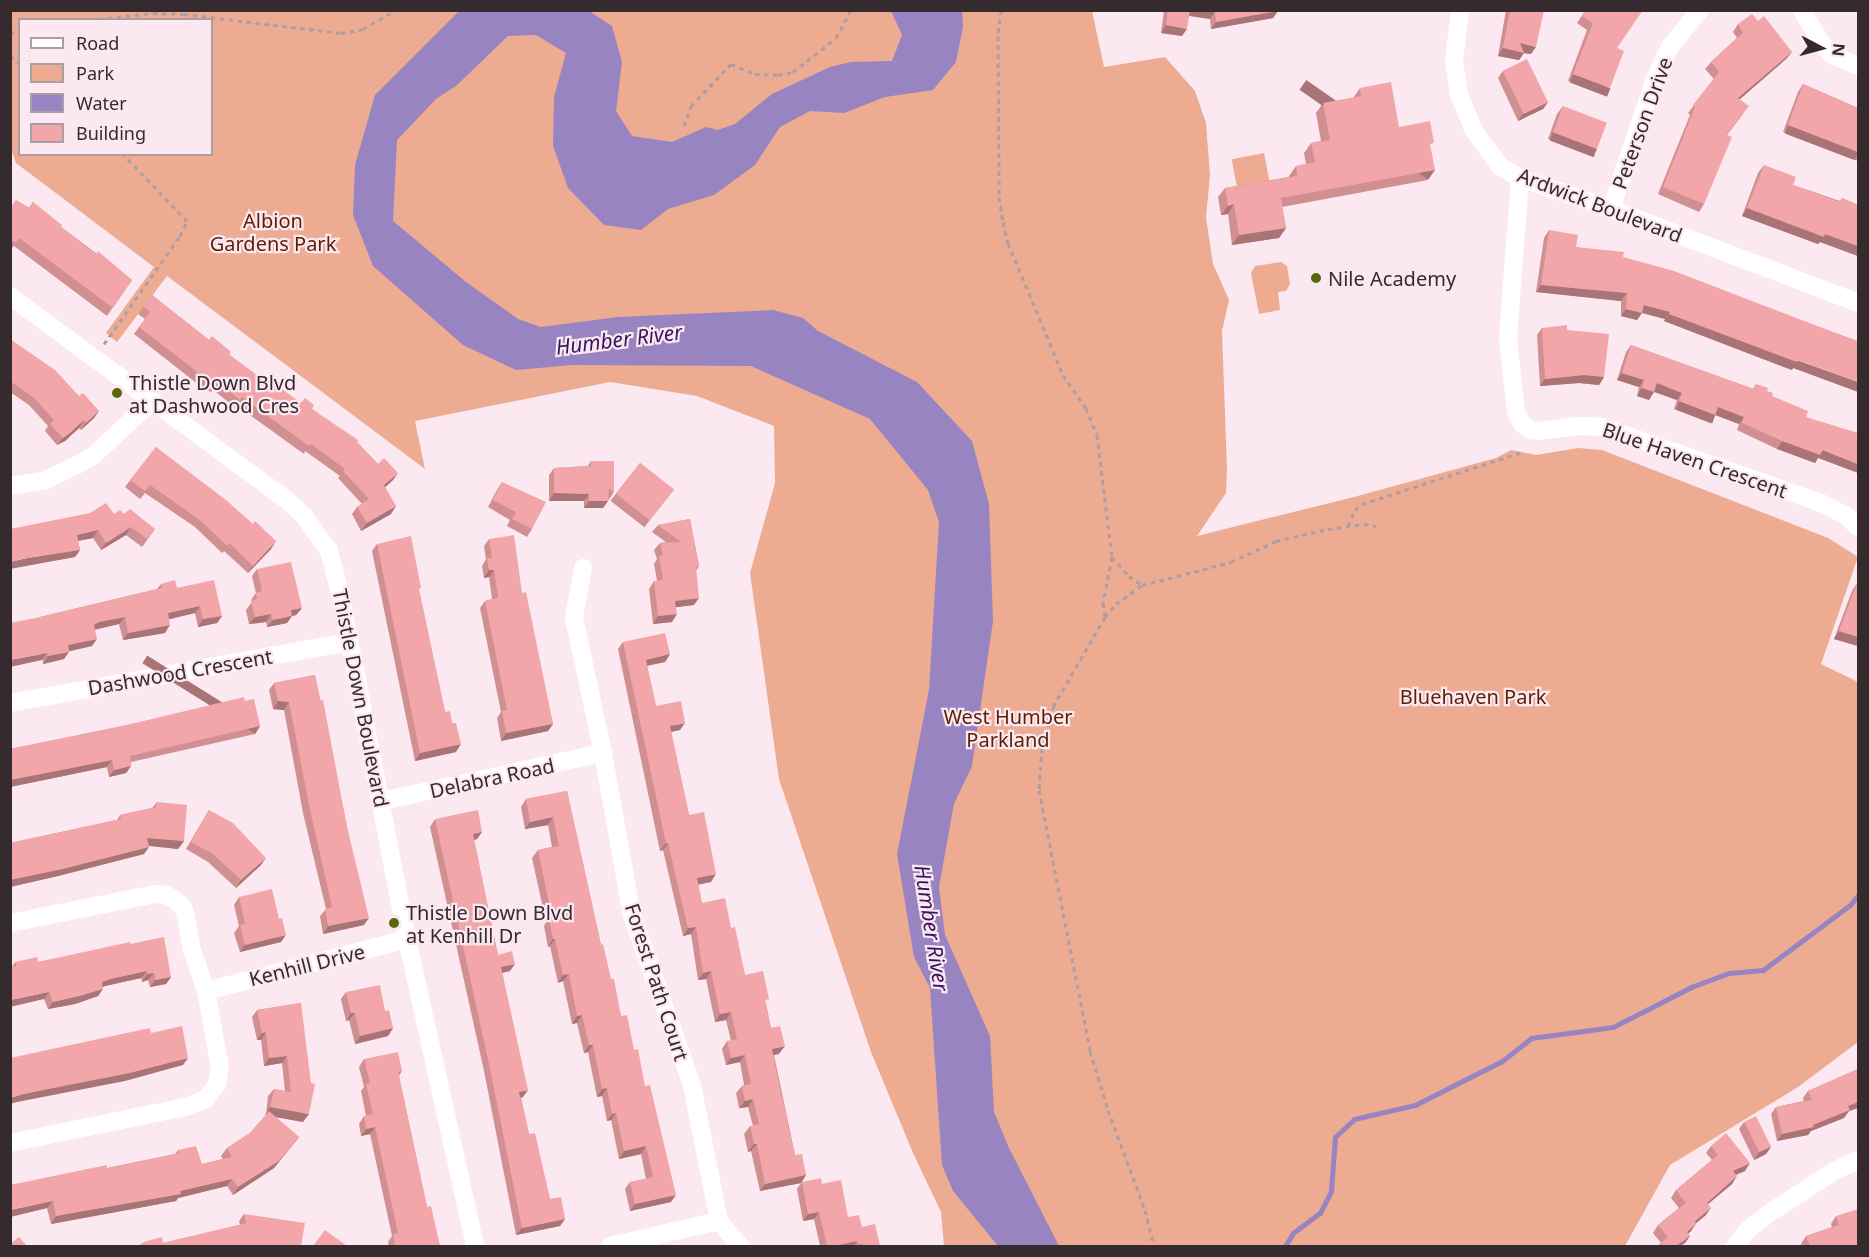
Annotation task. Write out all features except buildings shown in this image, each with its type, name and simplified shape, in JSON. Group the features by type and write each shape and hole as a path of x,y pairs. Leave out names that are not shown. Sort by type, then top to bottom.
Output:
{"street":[{"name":"Ardwick Boulevard","path":"1460,10 1454,49 1455,78 1464,113 1473,131 1500,166 1520,178 1611,209 1858,303"},
{"name":"Peterson Drive","path":"1611,209 1654,81 1670,47 1700,10"},
{"path":"1802,10 1821,43 1832,54 1858,66"},
{"name":"Blue Haven Crescent","path":"1520,178 1508,339 1516,412 1521,424 1531,430 1579,426 1613,430 1821,503 1846,516 1858,527"},
{"name":"Thistle Down Boulevard","path":"10,296 289,502 304,516 329,551 382,801 407,939 476,1246"},
{"path":"10,486 46,480 80,464 93,456 151,402"},
{"name":"Forest Path Court","path":"583,568 574,618 603,753 632,915 692,1085 719,1221 740,1246"},
{"name":"Dashwood Crescent","path":"10,704 350,642"},
{"name":"Delabra Road","path":"382,801 603,753"},
{"path":"10,923 138,897 167,895 183,907 192,950 206,991 219,1067 218,1084 206,1099 185,1107 10,1143"},
{"name":"Kenhill Drive","path":"206,991 407,939"},
{"path":"1735,1246 1749,1229 1770,1212 1836,1170 1858,1160"},
{"path":"610,1246 719,1221"}],"path":[{"path":"108,18 153,13 184,14 341,33 363,29 396,10"},
{"path":"684,126 691,106 731,64 755,74 778,75 793,72 836,38 851,10"},
{"path":"1001,10 998,36 999,197 1003,222 1008,243 1063,375 1086,408 1095,429 1106,494 1112,557 1103,603 1105,617"},
{"path":"94,357 180,236 187,221 125,156"},
{"path":"1348,526 1355,510 1362,504 1525,451"},
{"path":"1154,1246 1145,1210 1108,1110 1090,1051 1039,790 1042,748 1054,705 1105,617 1116,604 1142,585 1231,562 1276,541 1348,526 1376,526"},
{"path":"1112,557 1129,576 1142,585"}],"green space":[{"name":"West Humber Parkland","path":"11,11 1092,11 1104,67 1165,57 1195,91 1206,123 1210,175 1206,218 1213,264 1229,300 1222,331 1227,470 1226,493 1197,536 1354,497 1496,458 1511,450 1536,455 1578,448 1602,450 1828,538 1858,557 1821,664 1858,682 1858,1042 1798,1087 1670,1165 1625,1246 944,1246 941,1212 913,1153 871,1052 779,779 750,573 775,483 774,426 697,396 610,382 415,421 425,469 167,276 117,342 106,333 154,267 16,163 11,149"},
{"path":"1264,153 1270,183 1238,190 1232,159"},
{"path":"1281,262 1287,266 1290,284 1286,291 1278,292 1280,310 1259,314 1251,273 1255,266"}],"water":[{"name":"Humber River","path":"465,10 589,11 612,26 622,62 616,111 632,136 672,142 706,127 718,130 735,124 772,94 830,67 851,62 892,61 902,35 891,11 962,11 963,27 956,62 933,90 885,97 844,113 810,111 780,127 755,165 714,195 668,209 641,230 604,225 568,188 553,146 554,97 566,53 536,35 508,36 456,86 436,99 397,140 393,221 466,282 518,319 541,327 618,317 773,310 803,318 818,331 917,382 972,441 989,504 993,621 972,766 954,804 939,887 945,935 990,1036 994,1112 1009,1148 1059,1246 998,1246 953,1191 942,1165 930,988 914,957 897,854 929,690 939,522 928,490 870,419 751,366 573,365 516,370 463,345 373,266 353,215 355,165 375,95 457,13"}],"waterway":[{"path":"1285,1246 1293,1233 1320,1213 1331,1191 1335,1137 1354,1119 1415,1105 1502,1061 1531,1038 1613,1027 1691,987 1729,973 1763,970 1850,905 1858,895"}],"place":[{"name":"Nile Academy","path":"1316,278"},
{"name":"Thistle Down Blvd at Dashwood Cres","path":"117,393"},
{"name":"Thistle Down Blvd at Kenhill Dr","path":"394,923"}],"park label":[{"name":"Albion Gardens Park","path":"273,232"},
{"name":"Bluehaven Park","path":"1473,696"}]}
